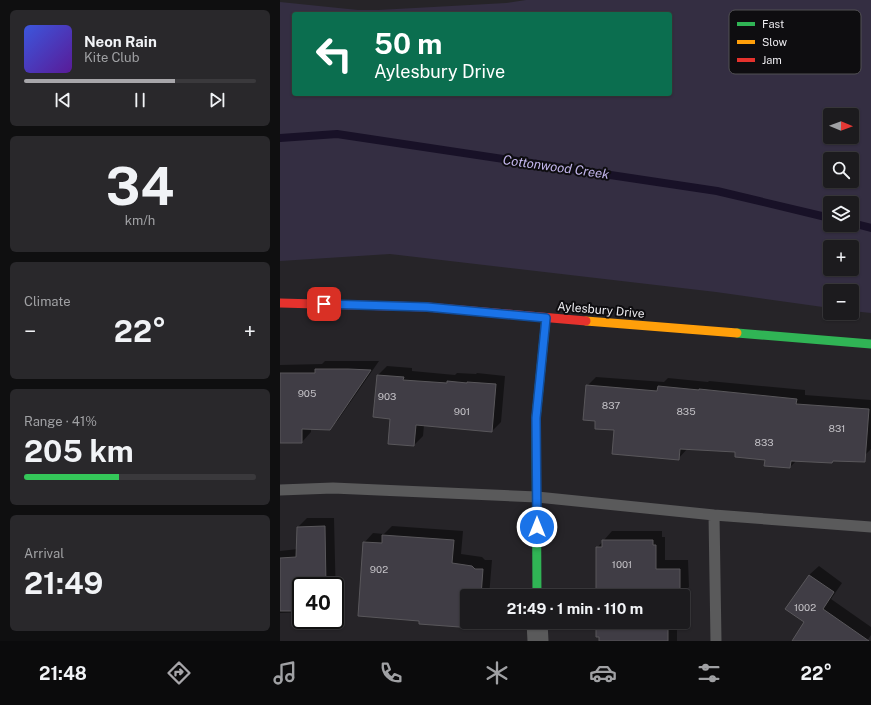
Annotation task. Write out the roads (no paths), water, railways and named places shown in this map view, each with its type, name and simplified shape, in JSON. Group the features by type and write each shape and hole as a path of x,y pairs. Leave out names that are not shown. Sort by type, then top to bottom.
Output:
{"street":[{"name":"Aylesbury Drive","path":"280,303 427,307 871,344"},
{"path":"537,589 536,418 546,318"},
{"path":"537,629 538,641"}],"lane":[{"path":"280,490 333,488 537,497 714,515 871,527"},
{"path":"714,515 716,641"}],"waterway":[{"name":"Cottonwood Creek","path":"280,138 337,134 717,191 823,216"},
{"name":"Cottonwood Creek","path":"859,225 871,228"}]}
